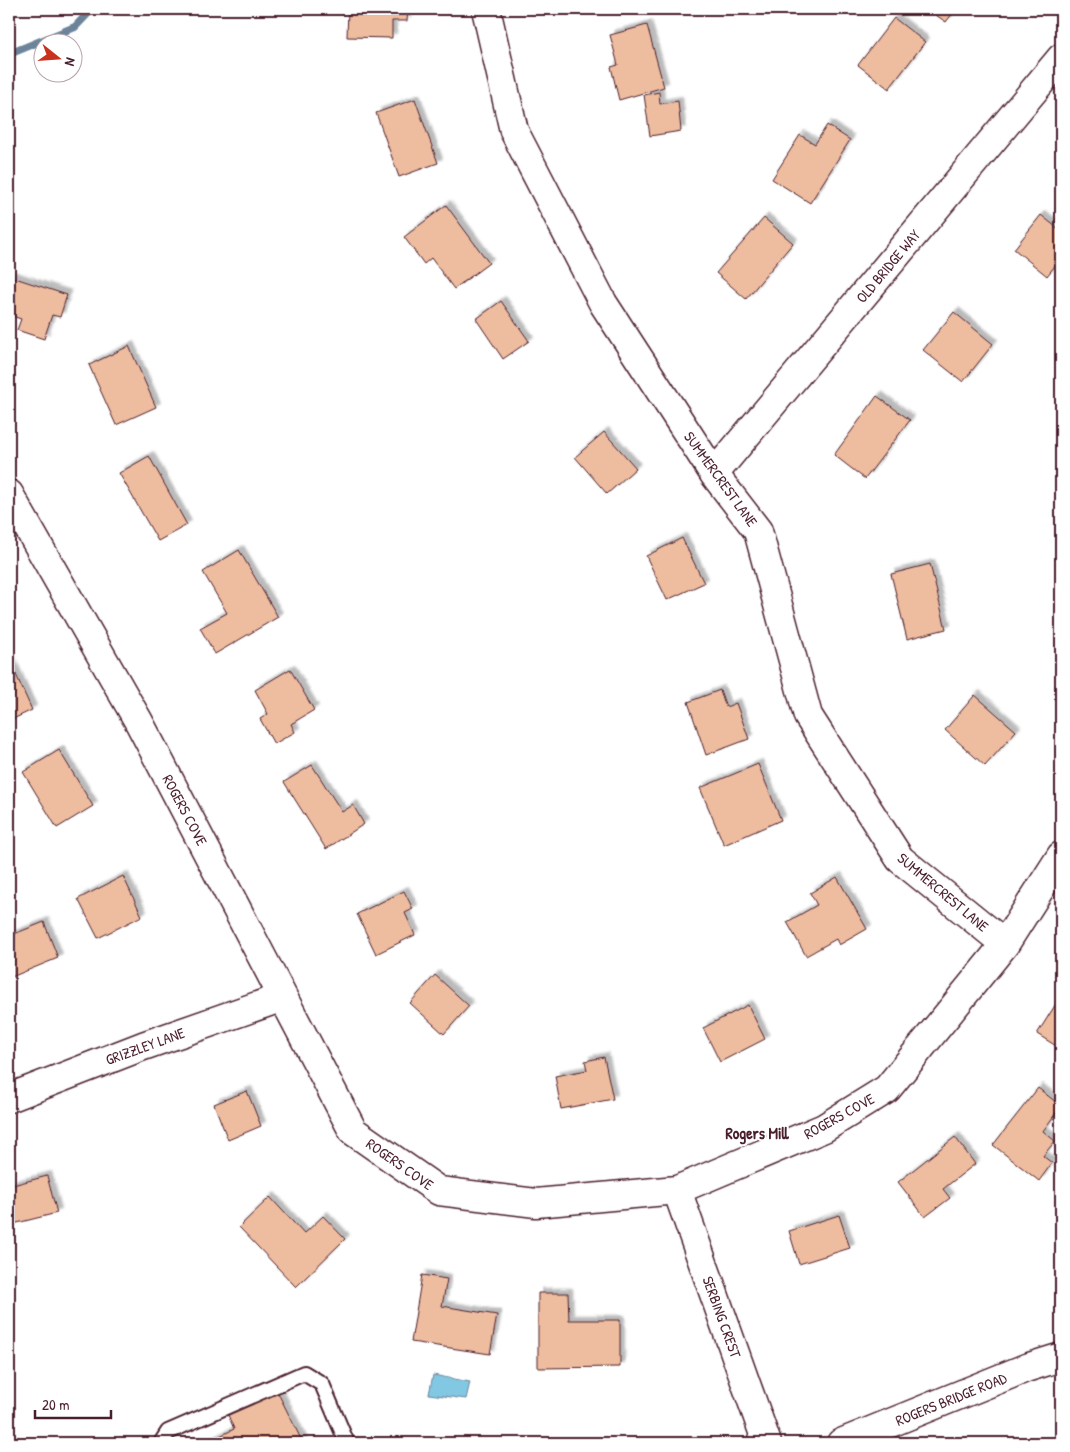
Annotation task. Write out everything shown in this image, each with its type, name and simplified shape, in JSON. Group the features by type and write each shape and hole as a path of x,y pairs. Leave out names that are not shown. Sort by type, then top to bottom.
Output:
{"street":[{"name":"SUMMERCREST LANE","path":"486,9 514,131 603,303 714,474 758,531 808,716 900,859 1005,944"},
{"name":"OLD BRIDGE WAY","path":"714,474 1061,58"},
{"name":"ROGERS COVE","path":"9,494 139,722 352,1131 439,1191 536,1203 677,1190 824,1128 887,1089 1005,944 1061,856"},
{"name":"GRIZZLEY LANE","path":"9,1098 143,1046 282,997"},
{"name":"SERBING CREST","path":"677,1190 767,1443"},
{"name":"ROGERS BRIDGE ROAD","path":"842,1443 1026,1368 1061,1357"}],"lane":[{"path":"161,1443 168,1432 304,1373 322,1384 347,1443"}],"water":[{"path":"433,1375 470,1382 466,1399 429,1394"}],"building":[{"path":"348,9 408,9 407,21 392,21 392,38 347,37"},
{"path":"927,9 956,9 946,22"},
{"path":"894,18 925,42 889,89 858,65"},
{"path":"647,25 664,87 619,100 611,67 618,65 610,35"},
{"path":"659,92 660,104 678,101 681,131 650,136 644,95"},
{"path":"415,99 438,163 399,177 376,113"},
{"path":"827,125 850,140 810,203 772,179 800,135 815,144"},
{"path":"446,205 489,263 454,289 431,258 424,264 404,237"},
{"path":"1041,215 1061,231 1061,258 1047,276 1014,249"},
{"path":"764,218 793,243 746,299 716,273"},
{"path":"9,276 67,295 60,317 52,315 44,339 17,330 21,319 9,315"},
{"path":"501,301 529,341 503,359 476,319"},
{"path":"954,312 993,344 963,382 923,350"},
{"path":"129,346 156,407 116,425 89,365"},
{"path":"877,396 910,420 865,479 834,455"},
{"path":"604,432 636,468 607,494 575,457"},
{"path":"149,456 187,525 158,541 119,473"},
{"path":"682,538 704,583 667,600 646,556"},
{"path":"239,550 278,617 215,654 200,628 227,613 203,572"},
{"path":"930,564 946,629 907,639 891,574"},
{"path":"9,659 32,710 9,721"},
{"path":"290,669 314,710 291,724 295,732 274,744 260,719 268,714 255,690"},
{"path":"720,690 726,707 736,703 749,739 706,755 688,702"},
{"path":"975,695 1016,731 985,766 945,730"},
{"path":"59,750 93,806 57,828 23,772"},
{"path":"758,764 781,820 724,845 700,788"},
{"path":"312,765 342,812 353,805 364,824 326,849 284,782"},
{"path":"123,876 142,916 98,938 78,899"},
{"path":"837,877 867,929 839,945 836,939 806,956 787,922 817,905 810,893"},
{"path":"404,891 413,909 405,913 415,935 376,954 357,914"},
{"path":"44,922 58,958 9,978 9,936"},
{"path":"435,975 469,1006 444,1034 410,1003"},
{"path":"1061,996 1061,1049 1037,1034"},
{"path":"748,1005 765,1039 720,1062 703,1028"},
{"path":"604,1057 613,1099 561,1109 555,1076 587,1070 585,1061"},
{"path":"1038,1088 1061,1106 1043,1131 1055,1141 1043,1156 1052,1163 1039,1181 993,1145"},
{"path":"247,1091 261,1126 228,1140 214,1104"},
{"path":"955,1137 975,1164 943,1189 950,1198 925,1217 898,1182"},
{"path":"47,1176 57,1213 9,1225 9,1186"},
{"path":"270,1197 304,1234 323,1216 345,1239 296,1287 239,1227"},
{"path":"839,1215 850,1248 799,1264 789,1231"},
{"path":"422,1275 447,1279 442,1306 497,1315 490,1354 411,1342"},
{"path":"538,1293 568,1293 569,1320 620,1320 620,1367 538,1368"},
{"path":"277,1391 303,1443 206,1443 234,1429 228,1415"}],"waterway":[{"path":"9,54 75,27 92,9"}],"district":[{"name":"Rogers Mill","path":"757,1133"}]}
